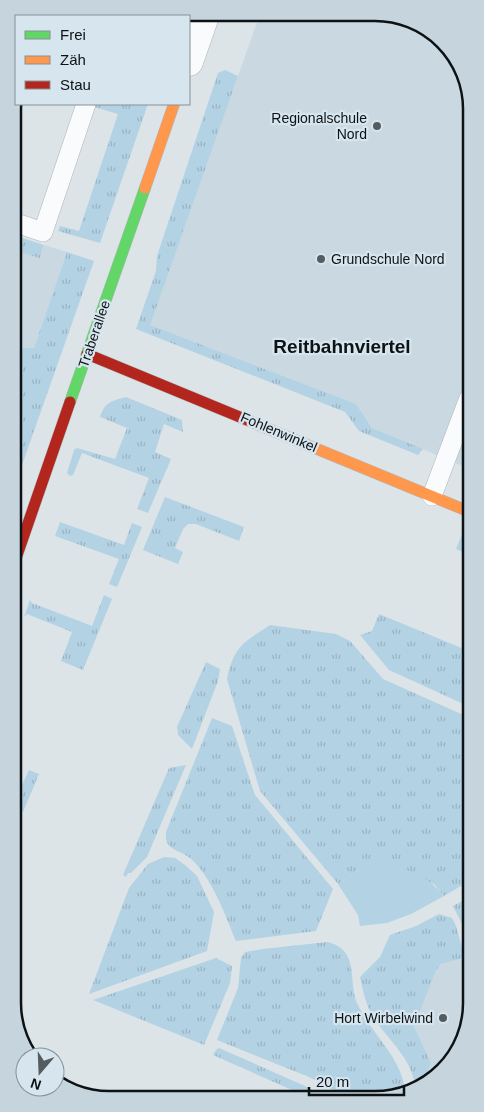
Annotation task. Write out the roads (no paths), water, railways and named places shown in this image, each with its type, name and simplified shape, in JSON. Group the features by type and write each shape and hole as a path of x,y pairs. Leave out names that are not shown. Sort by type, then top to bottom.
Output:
{"street":[{"path":"190,55 203,21"},
{"name":"Traberallee","path":"21,544 174,105"},
{"name":"Fohlenwinkel","path":"87,354 463,509"}],"lane":[{"path":"21,225 43,232 86,105"},
{"path":"432,496 463,414"}],"place":[{"name":"Regionalschule Nord","path":"377,126"},
{"name":"Grundschule Nord","path":"321,259"},
{"name":"Hort Wirbelwind","path":"443,1018"}],"district":[{"name":"Reitbahnviertel","path":"342,346"}]}
